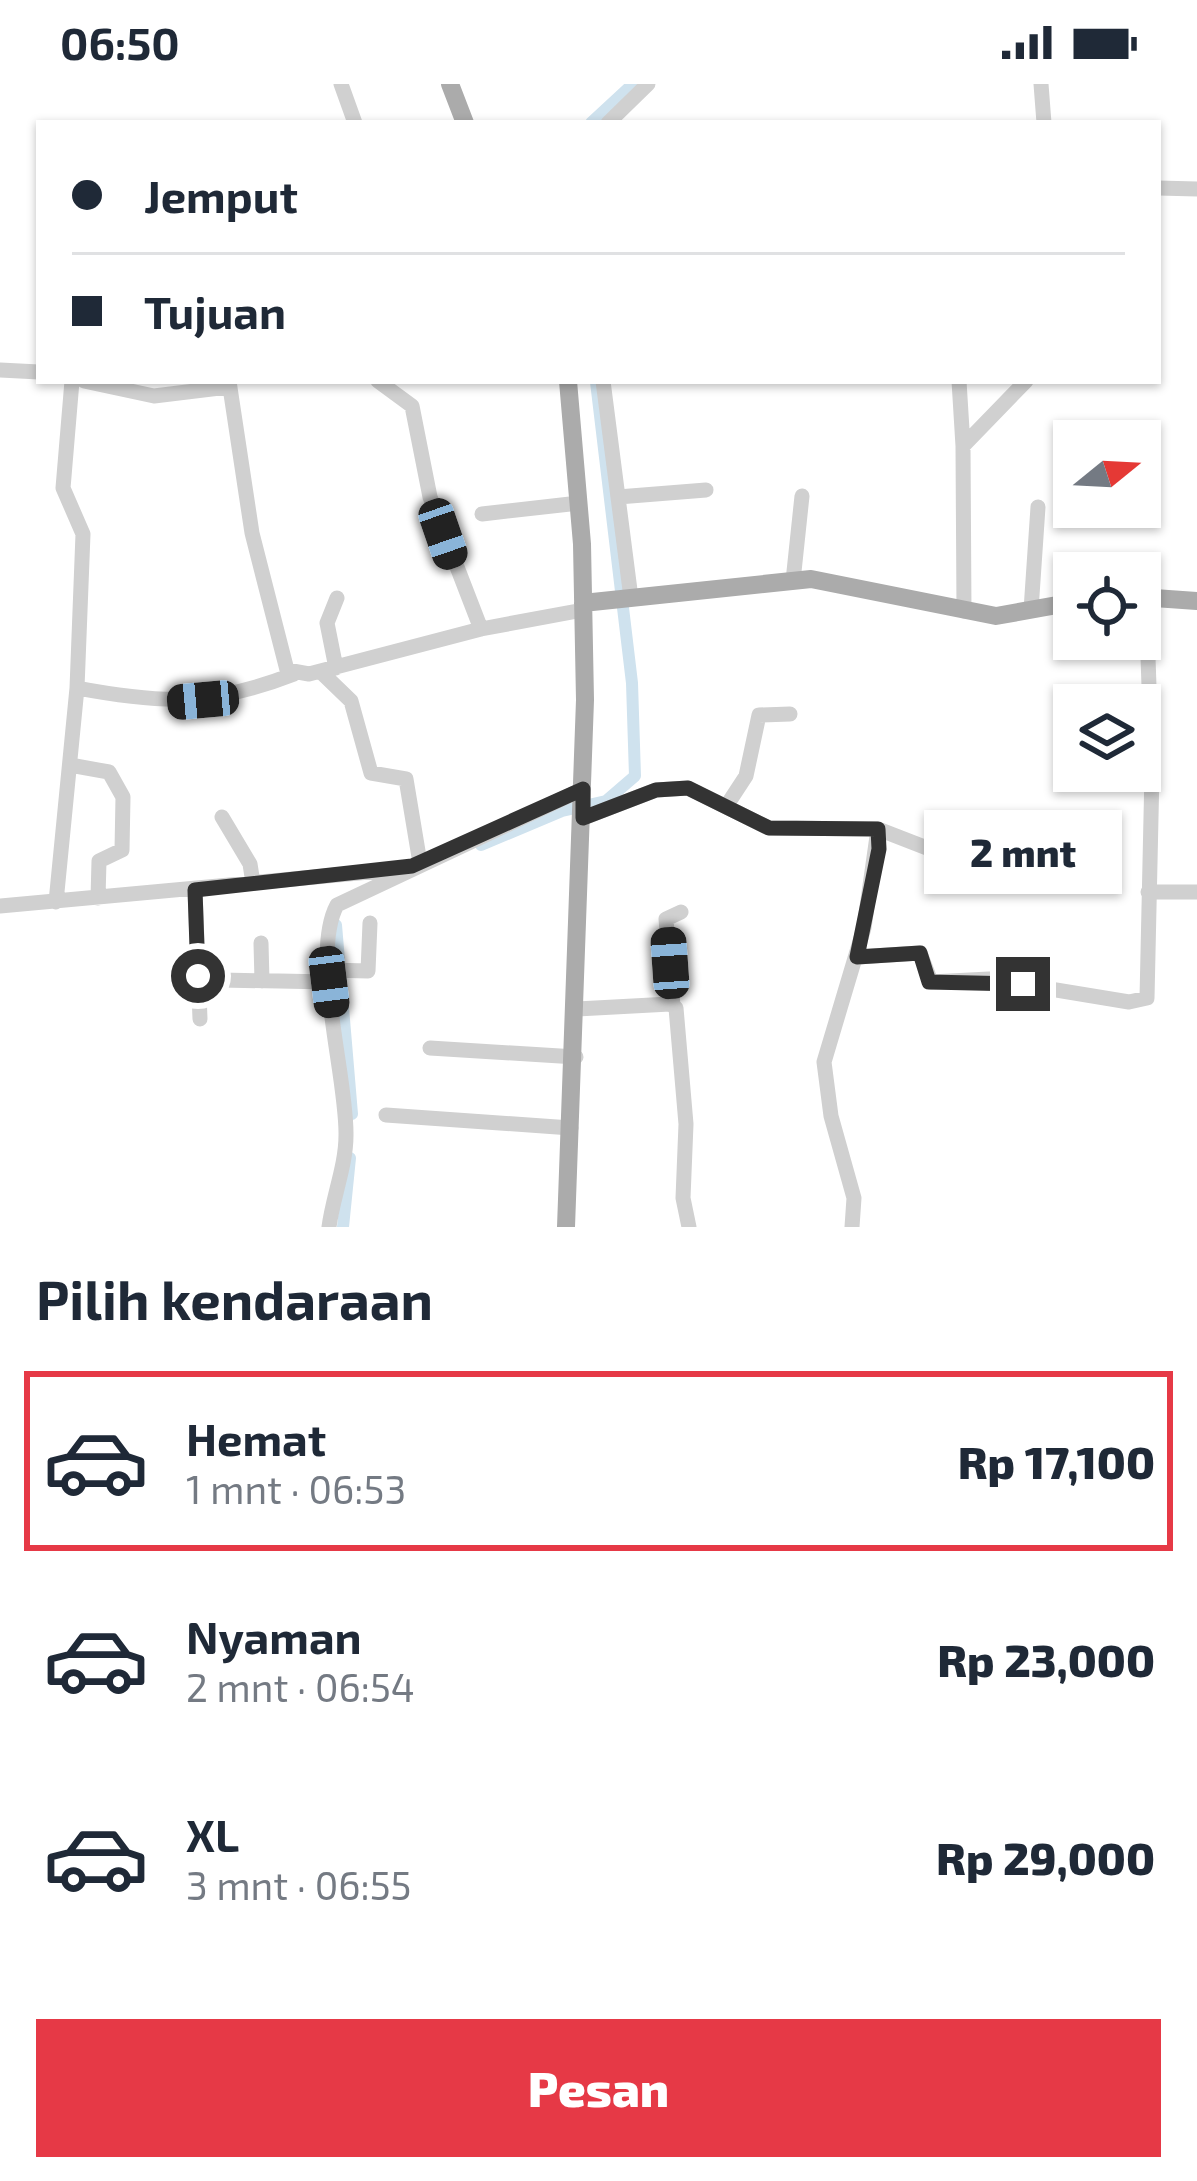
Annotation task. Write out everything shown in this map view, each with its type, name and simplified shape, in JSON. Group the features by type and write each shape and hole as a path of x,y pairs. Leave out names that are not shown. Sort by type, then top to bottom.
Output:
{"main road":[{"path":"450,84 464,120"},
{"path":"566,1227 583,803 583,606 568,384"},
{"path":"583,606 831,580 995,616 1053,606"},
{"path":"1161,599 1197,601"}],"street":[{"path":"341,84 355,120"},
{"path":"611,120 648,84"},
{"path":"1041,84 1044,120"},
{"path":"1161,188 1197,189"},
{"path":"0,370 36,372"},
{"path":"56,902 77,688 83,526 63,488 72,384"},
{"path":"95,384 130,394 228,384 279,655 294,674"},
{"path":"382,384 412,406 430,497 481,629"},
{"path":"603,384 618,497 623,599"},
{"path":"959,384 964,611"},
{"path":"963,446 1023,384"},
{"path":"618,497 706,490"},
{"path":"793,581 802,496"},
{"path":"482,514 579,503"},
{"path":"1031,610 1039,507"},
{"path":"337,598 327,623 328,670 351,701 371,773 406,779 416,865"},
{"path":"77,688 165,704 239,695 294,674 328,670 583,606"},
{"path":"857,957 920,953 929,982 988,980 1143,1001 1148,994 1152,772 1146,660"},
{"path":"727,805 746,776 759,715 790,714"},
{"path":"70,765 109,772 123,797 122,850 99,859 98,898"},
{"path":"329,1227 346,1136 332,914 352,893 583,803 670,787 688,788 769,828 878,829 945,855"},
{"path":"222,817 250,864 254,883"},
{"path":"852,1227 854,1198 831,1116 824,1063 857,957 879,849 878,829"},
{"path":"0,906 343,877 416,865"},
{"path":"343,877 352,893"},
{"path":"195,890 200,1019"},
{"path":"1148,892 1197,892"},
{"path":"681,912 666,919 667,1005 686,1110 682,1175 689,1227"},
{"path":"221,980 262,981 370,967 370,922"},
{"path":"261,943 262,981"},
{"path":"577,1009 667,1005"},
{"path":"430,1048 576,1057"},
{"path":"386,1115 572,1128"}],"waterway":[{"path":"594,120 633,84"},
{"path":"481,845 562,811 606,801 635,776 632,683 596,384"},
{"path":"336,925 352,1114"},
{"path":"343,1227 350,1158"}],"route":[{"path":"198,976 195,890 412,866 583,789 583,818 670,787 702,792 769,828 878,829 879,849 857,957 920,953 929,982 1023,984"}]}
